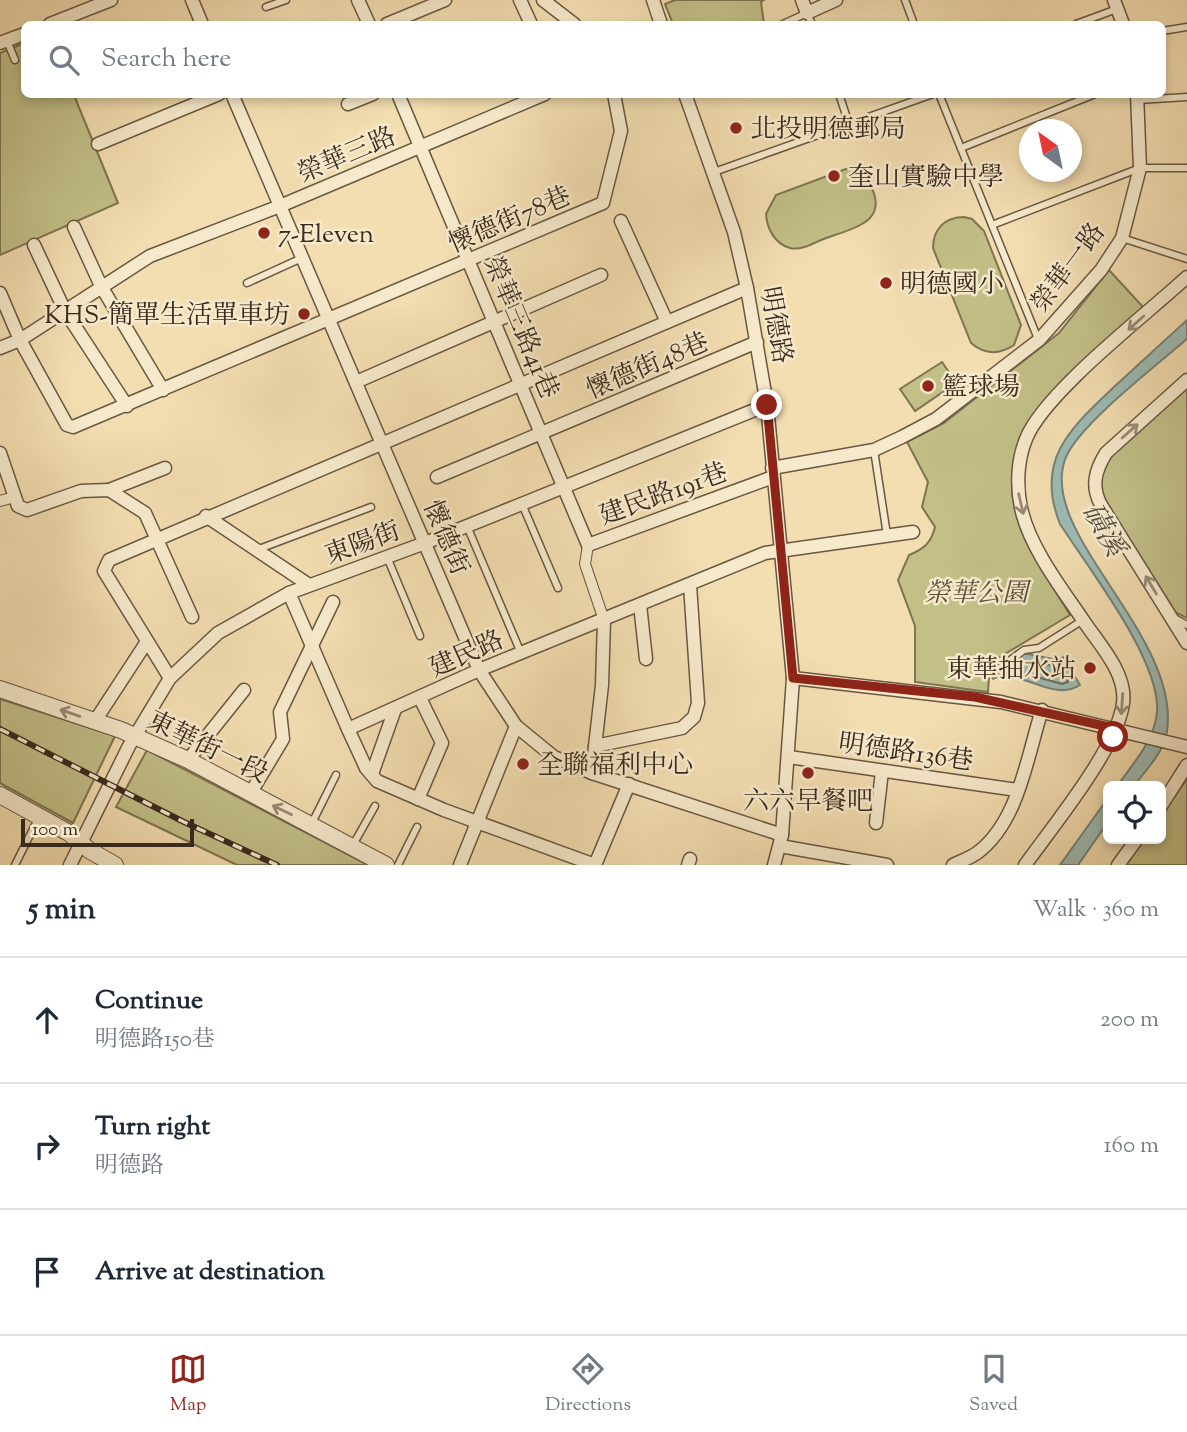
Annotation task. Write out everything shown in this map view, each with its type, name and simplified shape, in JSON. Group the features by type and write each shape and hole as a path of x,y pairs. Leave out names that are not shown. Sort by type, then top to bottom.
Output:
{"street":[{"path":"58,21 111,0"},
{"path":"192,0 199,21"},
{"path":"358,0 368,21"},
{"path":"394,21 445,0"},
{"path":"520,0 530,21"},
{"path":"543,0 571,21"},
{"path":"653,0 660,21"},
{"path":"802,0 810,19 836,0"},
{"path":"1115,4 1122,21"},
{"path":"3,39 21,35"},
{"path":"98,144 209,98"},
{"name":"懷德街","path":"235,98 479,670 516,726 554,757 592,773 781,840 887,865"},
{"path":"348,104 363,98"},
{"name":"榮華三路41巷","path":"400,98 565,487"},
{"name":"榮華三路","path":"0,348 20,340 150,256 280,206 535,98"},
{"name":"懷德街78巷","path":"20,340 70,427 127,406 603,203 621,131 615,98"},
{"name":"明德路","path":"686,98 714,172 747,288 767,405 793,678 781,840 774,865"},
{"name":"榮華一路","path":"874,450 936,419 1039,340 1101,270 1122,238 1140,168 1138,98"},
{"path":"621,221 667,322"},
{"path":"74,227 101,286 163,390"},
{"path":"34,245 65,311 127,406"},
{"path":"356,382 601,275"},
{"path":"1025,865 1118,729 1124,699 1119,676 1048,565 1022,513 1018,472 1026,438 1043,410 1187,278"},
{"path":"170,678 104,571 104,565 109,560 156,537 747,288"},
{"path":"0,293 20,340"},
{"name":"懷德街48巷","path":"437,477 757,342"},
{"path":"1187,380 1106,453 1099,465 1094,486 1101,505 1187,643"},
{"name":"東陽街","path":"70,865 79,842 134,736 170,678 218,633 289,593 425,543 767,405"},
{"name":"建民路191巷","path":"565,487 588,545 773,472 874,450"},
{"path":"0,453 18,506 27,510 80,491 109,490 165,468"},
{"path":"109,490 145,513 191,617"},
{"path":"0,501 15,497"},
{"path":"206,516 309,585"},
{"name":"建民路","path":"348,729 479,670 765,553 913,532"},
{"path":"588,545 585,564 604,621 602,685 592,773"},
{"path":"595,746 682,728 694,717 698,704 690,585"},
{"path":"289,593 348,729 377,781 595,865 629,784"},
{"path":"250,794 283,739 280,712 333,602"},
{"path":"640,606 646,659"},
{"path":"95,721 146,643"},
{"path":"793,678 975,697 1042,710 1187,747"},
{"name":"東華街一段","path":"0,689 95,721 188,760 386,865"},
{"path":"188,760 244,690"},
{"path":"418,799 442,743 419,698"},
{"path":"372,774 395,709"},
{"path":"953,865 977,853 998,832 1010,811 1042,710"},
{"path":"460,865 516,726"},
{"name":"明德路136巷","path":"789,757 1017,790"},
{"path":"1166,798 1187,765"},
{"path":"876,823 882,771"},
{"path":"0,795 115,865"},
{"path":"1118,865 1133,844"}],"lane":[{"path":"266,8 286,0"},
{"path":"905,0 913,21"},
{"path":"1082,21 1115,4"},
{"path":"1166,30 1187,27"},
{"path":"3,39 15,60"},
{"path":"1166,97 1187,97"},
{"path":"840,98 849,124"},
{"path":"714,172 922,98"},
{"path":"941,98 1039,340"},
{"path":"961,148 1085,98"},
{"path":"992,225 1140,168 1187,168"},
{"path":"1122,238 1187,260"},
{"path":"247,283 302,258"},
{"path":"874,450 887,535"},
{"path":"522,504 558,588"},
{"path":"257,550 370,506"},
{"path":"467,526 521,653"},
{"path":"387,557 420,636"},
{"path":"1170,616 1187,625"},
{"path":"993,673 1024,650 1039,648 1083,620"},
{"path":"311,824 336,775"},
{"path":"352,847 375,806"},
{"path":"15,865 39,817"},
{"path":"398,865 417,827"}],"green space":[{"path":"675,0 764,0 761,2 764,21 672,21 665,4"},
{"path":"21,44 21,98 75,98 118,203 0,255 0,53"},
{"path":"851,167 865,178 874,194 876,202 870,218 854,228 804,247 790,248 776,239 768,225 766,214 776,195"},
{"path":"951,219 972,219 984,231 1021,325 1014,345 1003,351 987,352 971,343 933,248 935,235 941,225"},
{"name":"榮華公園","path":"1109,270 1143,307 1091,353 1042,403 1025,431 1014,462 1012,495 1022,532 1038,564 1070,615 990,663 988,692 915,682 915,626 898,580 909,555 926,545 935,527 922,507 928,482 907,442 944,423 1059,333"},
{"name":"籃球場","path":"942,362 956,383 915,411 900,389"},
{"path":"1187,386 1187,618 1173,611 1103,498 1100,481 1102,471 1117,450"},
{"path":"0,699 115,736 73,823 0,783"},
{"path":"147,750 368,865 237,865 116,807"},
{"path":"1187,779 1187,865 1126,865 1141,844 1166,844 1166,809"}],"water":[{"name":"磺溪","path":"1187,320 1187,339 1103,412 1074,444 1066,457 1062,487 1071,519 1155,663 1166,700 1166,737 1152,763 1138,781 1121,781 1142,752 1155,722 1155,691 1148,667 1121,616 1060,524 1053,501 1051,481 1061,446 1099,401"},
{"path":"1023,653 1058,660 1063,657 1080,685 1059,690 1014,677 992,679"},
{"path":"1103,805 1103,829 1078,865 1060,865"}],"railway":[{"path":"0,729 184,822 277,865"}],"place":[{"name":"北投明德郵局","path":"736,128"},
{"name":"奎山實驗中學","path":"834,176"},
{"name":"7-Eleven","path":"264,233"},
{"name":"明德國小","path":"886,283"},
{"name":"KHS-簡單生活單車坊","path":"304,314"},
{"name":"籃球場","path":"928,386"},
{"name":"東華抽水站","path":"1090,668"},
{"name":"全聯福利中心","path":"523,764"},
{"name":"六六早餐吧","path":"808,773"}],"route":[{"path":"767,405 793,678 975,697 1118,729 1113,737"}]}
